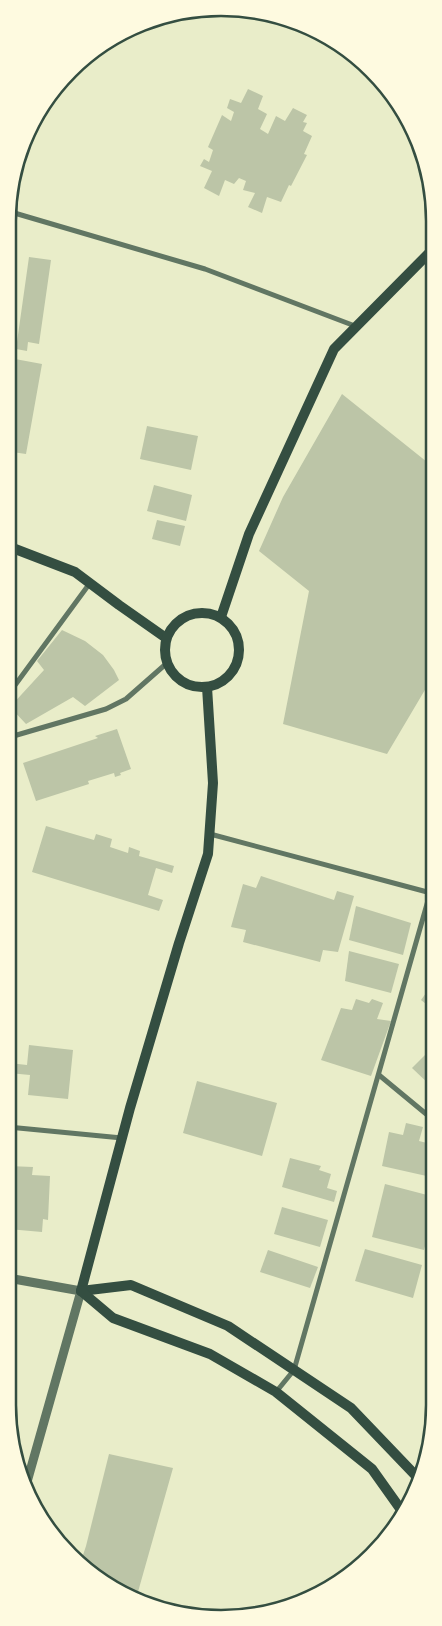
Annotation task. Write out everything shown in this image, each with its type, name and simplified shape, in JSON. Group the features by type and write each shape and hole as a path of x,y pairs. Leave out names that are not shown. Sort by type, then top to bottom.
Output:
{"main road":[{"path":"221,617 249,534 334,349 426,256"},
{"path":"16,548 75,572 166,638"},
{"path":"201,612 214,614 221,617 234,630 239,641 238,660 232,672 226,678 207,687 194,686 182,681 174,674 167,663 164,651 166,638 173,626 188,615 201,612"},
{"path":"81,1291 122,1138 179,943 208,854 213,783 207,687"},
{"path":"81,1291 131,1285 228,1326 351,1408 414,1474"},
{"path":"81,1291 113,1318 210,1354 276,1392 372,1468 399,1506"}],"street":[{"path":"17,213 205,269 356,326"},
{"path":"16,684 90,584"},
{"path":"16,735 106,709 126,699 167,663"},
{"path":"210,834 426,891"},
{"path":"276,1392 294,1370 426,909"},
{"path":"378,1075 426,1114"},
{"path":"16,1128 122,1138"},
{"path":"16,1279 81,1291 29,1475"}],"building":[{"path":"248,89 263,96 258,109 267,114 260,129 268,134 276,116 285,121 293,108 307,115 303,122 307,123 303,131 312,136 304,154 307,155 281,202 267,197 262,213 248,207 255,193 243,190 246,181 239,178 234,184 225,180 219,196 204,188 212,171 200,166 204,159 209,162 213,150 208,147 222,115 231,121 234,112 227,108 230,99 241,103"},
{"path":"29,257 51,260 39,344 28,342 27,351 16,349"},
{"path":"16,359 42,364 26,454 16,453"},
{"path":"342,394 426,461 426,688 387,754 283,724 309,591 259,551 283,497"},
{"path":"147,426 198,436 191,470 140,459"},
{"path":"154,485 192,495 186,521 147,511"},
{"path":"157,520 185,526 180,546 152,539"},
{"path":"62,630 85,641 103,655 119,680 85,706 73,697 26,724 16,713 16,700 44,670 37,661"},
{"path":"117,729 131,769 120,773 121,775 115,777 114,773 88,781 89,784 36,801 23,763 98,738 95,736"},
{"path":"46,826 94,840 96,834 112,839 110,847 128,853 129,847 140,851 139,856 174,866 172,873 156,868 148,895 163,900 159,911 32,872"},
{"path":"261,876 334,900 337,891 354,896 338,952 323,950 320,962 243,942 246,930 231,927 243,884 256,888"},
{"path":"356,906 411,923 403,955 349,940"},
{"path":"349,951 399,964 391,993 345,981"},
{"path":"426,993 426,1004 421,1000"},
{"path":"356,999 369,1003 372,999 383,1003 377,1019 391,1021 371,1076 321,1060 341,1008 352,1010"},
{"path":"29,1045 73,1050 68,1099 28,1095 30,1075 16,1074 16,1064 27,1065"},
{"path":"426,1056 426,1081 412,1068"},
{"path":"197,1081 277,1103 262,1156 183,1133"},
{"path":"406,1123 423,1127 419,1141 426,1143 426,1176 382,1166 389,1132 403,1135"},
{"path":"290,1158 321,1166 319,1170 331,1174 327,1188 337,1191 334,1202 282,1187"},
{"path":"16,1166 33,1167 32,1175 50,1176 48,1220 43,1219 42,1232 16,1230"},
{"path":"385,1184 426,1195 426,1242 424,1250 372,1237"},
{"path":"282,1207 328,1220 320,1247 274,1234"},
{"path":"365,1249 422,1265 413,1298 355,1281"},
{"path":"268,1250 318,1267 310,1288 260,1272"},
{"path":"109,1454 173,1468 138,1592 107,1575 86,1559 83,1556"}]}
